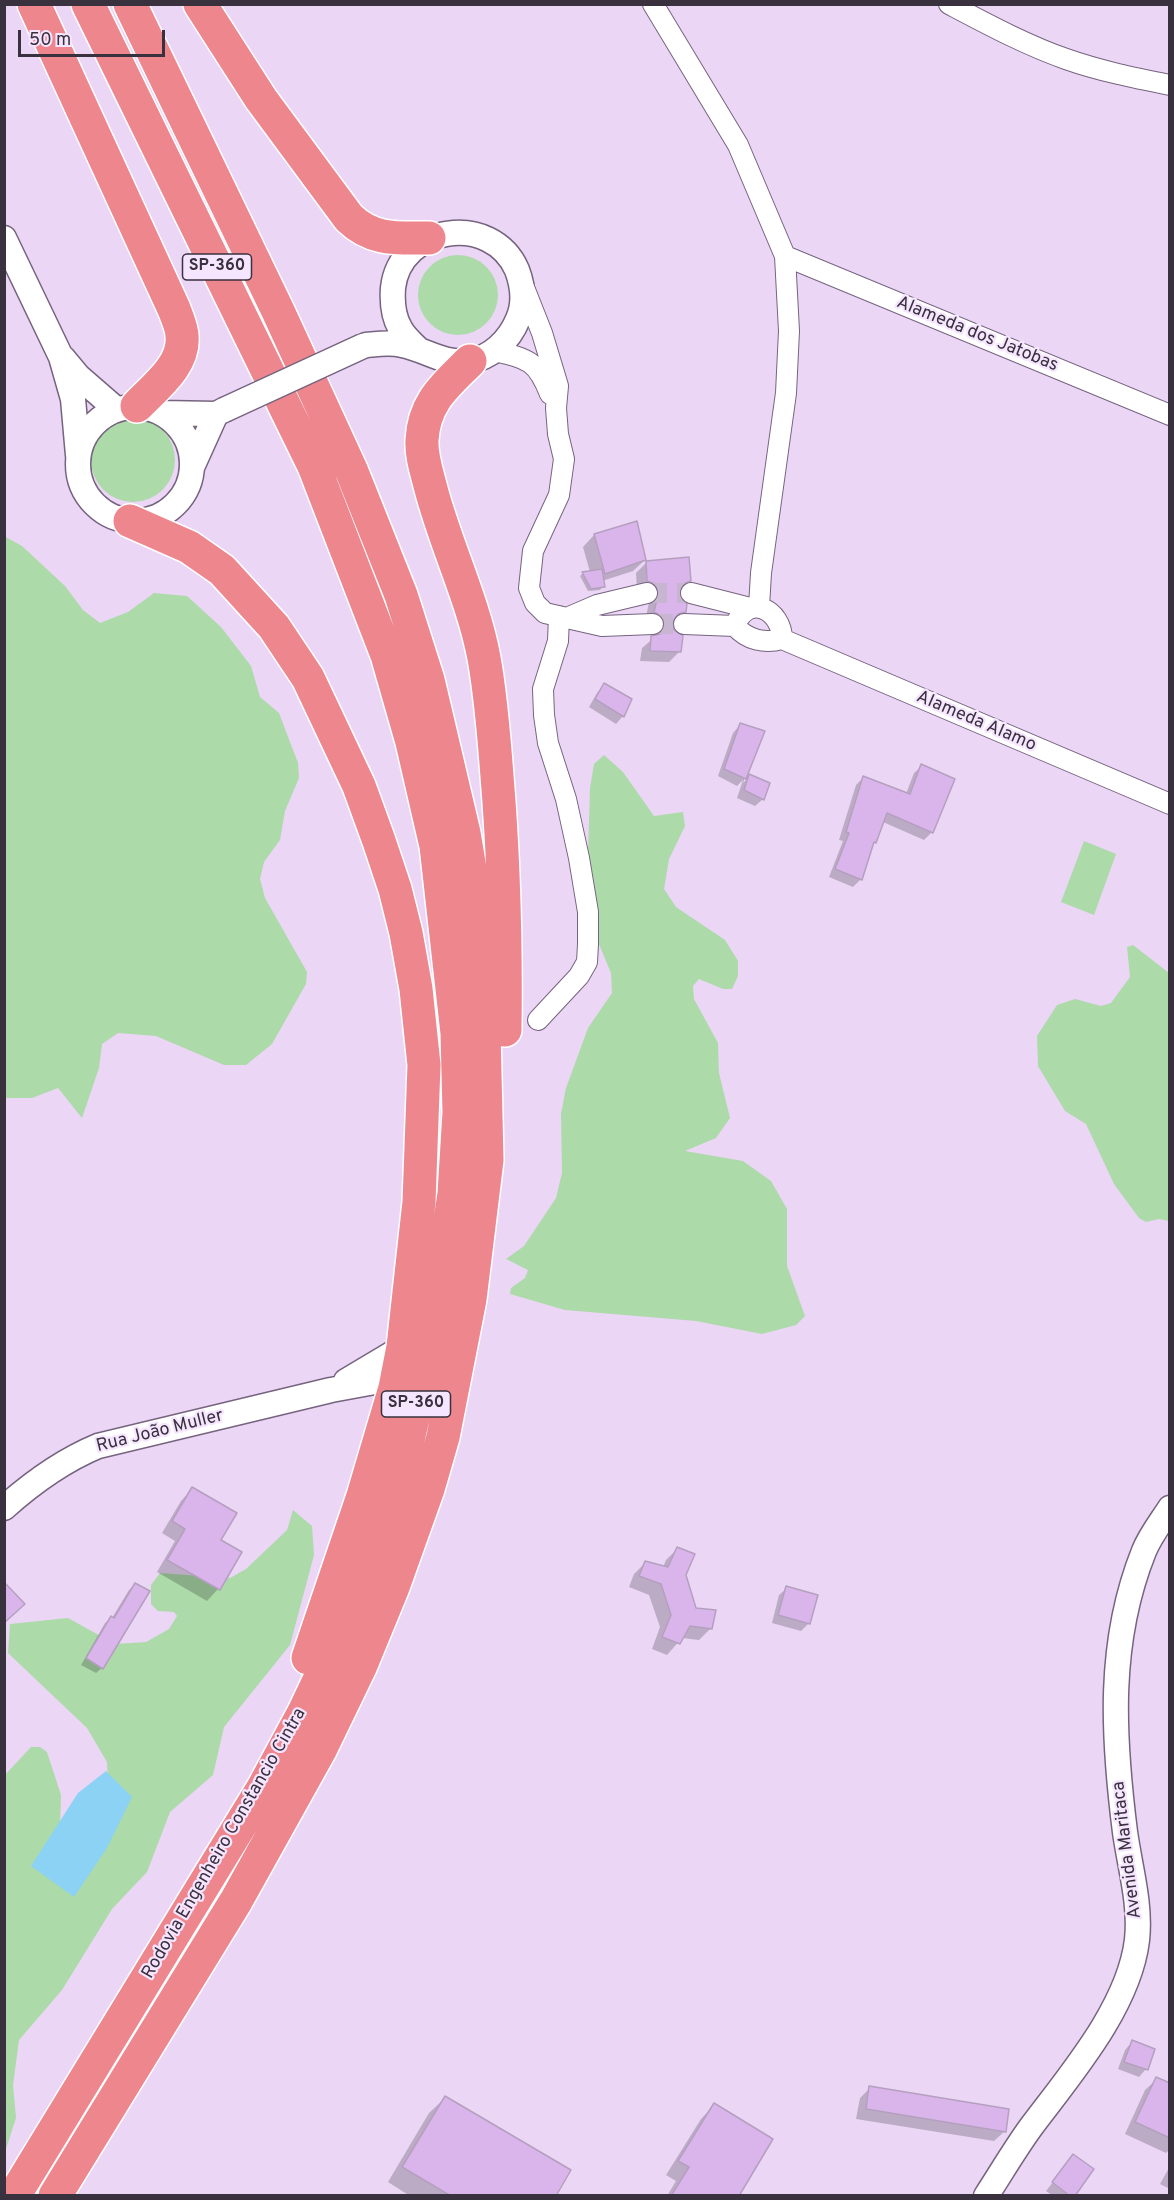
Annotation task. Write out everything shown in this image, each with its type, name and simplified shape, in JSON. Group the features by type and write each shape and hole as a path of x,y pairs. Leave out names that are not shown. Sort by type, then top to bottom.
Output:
{"highway":[{"path":"34,4 174,309 183,336 180,356 169,373 138,409"},
{"name":"Rodovia Engenheiro Constancio Cintra","path":"14,2196 263,1788 304,1712 341,1634 378,1543 402,1465 441,1280 454,1194 459,1112 457,1033 436,846 412,742 376,623 314,466 88,4"},
{"name":"Rodovia Engenheiro Constancio Cintra","path":"55,2196 236,1901 320,1750 361,1665 393,1587 428,1489 443,1437 470,1299 487,1160 483,988 474,893 464,833 428,680 401,595 352,472 278,311 130,4"},
{"path":"200,4 261,99 349,218 360,228 377,236 429,238"},
{"path":"482,356 435,397 428,410 421,442 423,459 435,503 469,600 483,656 494,719 502,825 506,990 502,1068 487,1160"},
{"path":"130,521 189,547 222,570 274,627 308,678 359,786 395,889 406,933 416,990 424,1065 419,1202 403,1347 394,1388 344,1557 312,1650 269,1754 263,1788"}],"street":[{"path":"653,4 738,145 784,256 789,331 786,393 762,573 754,607 739,617 735,626"},
{"path":"949,4 1004,33 1066,59 1119,75 1170,85"},
{"path":"418,349 400,329 392,304 394,277 408,254 429,238 452,231 476,233 497,244 513,261 542,333 558,386 556,408 558,434 564,459 559,495 533,551 529,588 535,603 545,613 602,626 653,624"},
{"path":"4,238 61,357 73,399 80,479 90,500 108,514 130,521 154,518 174,507 188,488 193,465 220,412"},
{"name":"Alameda dos Jatobas","path":"784,256 1170,415"},
{"path":"482,356 513,332 522,308 522,283"},
{"path":"365,345 384,320 392,304"},
{"path":"78,456 85,436 98,420 138,409 220,412 365,345 394,344 418,349 443,361 482,356 526,360 543,376 556,408"},
{"path":"61,357 78,376 138,409 179,426 190,444 193,465"},
{"path":"564,616 647,593"},
{"path":"691,593 754,607 772,614 779,623 782,639"},
{"path":"538,1020 579,976 587,962 588,912 579,858 566,799 548,743 544,715 543,689 564,616"},
{"name":"Alameda Alamo","path":"684,624 735,626 741,632 761,641 771,642 782,639 1170,804"},
{"path":"331,1390 403,1347"},
{"path":"331,1390 380,1381 394,1388"},
{"name":"Rua João Muller","path":"4,1508 52,1469 75,1455 98,1446 331,1390"},
{"name":"Avenida Maritaca","path":"986,2196 1029,2130 1101,2031 1125,1983 1137,1941 1136,1901 1119,1782 1116,1686 1120,1640 1127,1599 1145,1549 1170,1508"}],"green space":[{"path":"458,255 473,258 486,267 495,280 498,295 495,310 486,323 473,332 458,335 443,332 430,323 421,310 418,295 421,280 430,267 443,258"},
{"path":"133,418 149,421 163,430 172,444 175,460 172,476 163,490 149,499 133,502 117,499 103,490 94,476 91,460 94,444 103,430 117,421"},
{"path":"4,536 22,546 65,586 83,610 100,623 128,612 154,593 187,596 221,627 251,666 260,697 279,713 298,763 299,778 285,811 280,840 264,862 260,879 265,898 307,972 306,984 272,1044 246,1065 224,1065 156,1036 118,1033 102,1044 99,1068 82,1118 58,1088 32,1098 5,1098"},
{"path":"604,755 623,772 654,816 683,812 685,826 669,859 664,889 676,907 725,940 738,961 738,976 732,989 723,989 699,979 693,986 694,999 718,1043 719,1073 730,1118 716,1138 685,1151 743,1161 771,1181 787,1209 787,1266 805,1316 796,1325 762,1334 696,1321 565,1310 510,1294 511,1288 525,1278 528,1270 506,1259 524,1246 556,1198 562,1173 561,1114 566,1088 588,1028 612,993 611,973 593,930 587,890 590,788 594,764"},
{"path":"1084,841 1116,854 1094,915 1061,902"},
{"path":"1133,945 1169,973 1169,1221 1159,1219 1146,1222 1139,1218 1114,1184 1086,1124 1065,1111 1038,1066 1037,1036 1057,1005 1075,999 1101,1006 1111,1003 1130,977 1127,947"},
{"path":"293,1510 312,1526 314,1555 290,1645 224,1727 213,1775 170,1812 147,1872 112,1909 62,1990 19,2040 13,2085 16,2118 5,2152 5,1775 31,1747 40,1747 47,1752 61,1795 59,1857 108,1785 107,1762 87,1728 8,1653 10,1624 68,1618 115,1644 146,1642 169,1629 177,1616 174,1612 158,1611 151,1604 151,1585 160,1573 230,1578 246,1569 287,1530"}],"water":[{"path":"106,1771 132,1797 107,1848 74,1897 31,1866 78,1793"}],"building":[{"path":"637,521 646,560 605,574 594,534"},
{"path":"689,557 691,581 683,584 679,591 680,597 687,604 686,612 678,614 672,623 674,630 683,636 681,652 650,651 651,636 660,634 665,623 663,617 654,612 659,591 655,584 647,581 646,561"},
{"path":"602,569 605,587 591,589 582,572"},
{"path":"604,683 632,699 624,717 595,699"},
{"path":"740,723 765,731 746,779 724,769"},
{"path":"921,764 955,779 933,833 887,813 876,843 874,842 862,880 835,869 849,833 846,832 863,776 910,794"},
{"path":"749,774 770,783 764,800 744,790"},
{"path":"192,1487 237,1513 221,1540 242,1552 220,1590 167,1560 185,1529 172,1521"},
{"path":"677,1547 695,1554 686,1575 696,1608 716,1610 712,1629 690,1626 680,1644 662,1637 671,1615 661,1584 639,1576 645,1561 668,1567"},
{"path":"4,1582 25,1604 4,1623"},
{"path":"135,1583 150,1591 103,1669 86,1658 111,1616 114,1618"},
{"path":"786,1586 818,1595 810,1624 778,1615"},
{"path":"1132,2040 1155,2049 1148,2070 1124,2062"},
{"path":"1156,2077 1170,2083 1170,2138 1135,2122"},
{"path":"869,2086 1009,2109 1006,2132 866,2109"},
{"path":"445,2096 571,2170 556,2196 451,2196 402,2167"},
{"path":"714,2103 773,2139 739,2196 671,2196 689,2167 678,2161"},
{"path":"1073,2154 1094,2169 1075,2196 1070,2196 1052,2182"}],"tunnel":[{"path":"647,593 691,593"},
{"path":"653,624 684,624"}]}
